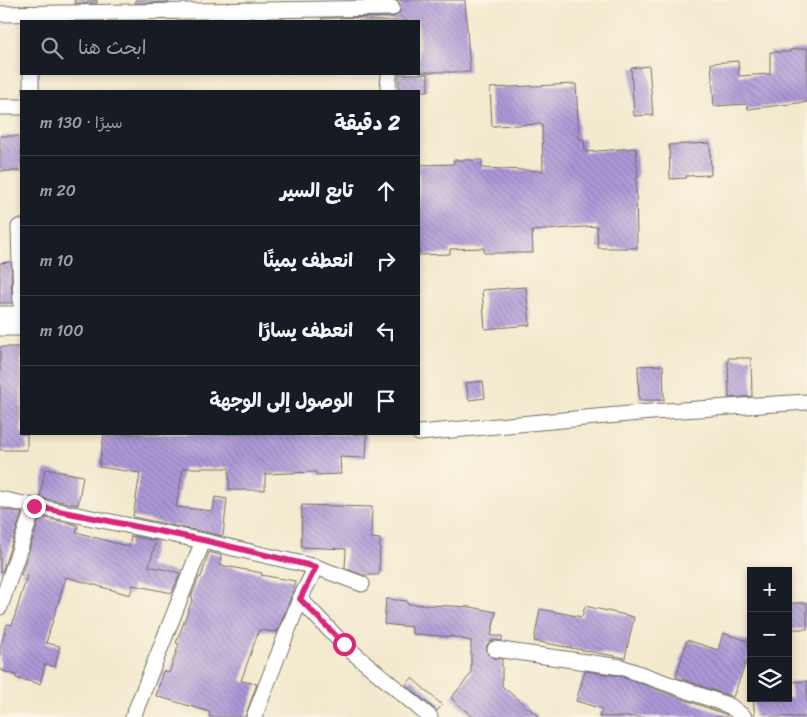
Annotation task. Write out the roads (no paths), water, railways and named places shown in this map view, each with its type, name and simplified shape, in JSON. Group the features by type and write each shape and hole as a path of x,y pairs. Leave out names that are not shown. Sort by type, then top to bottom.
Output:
{"street":[{"path":"0,14 30,12 392,10"},
{"path":"31,75 31,90"},
{"path":"388,90 389,75"},
{"path":"0,107 20,107"},
{"path":"20,227 20,266"},
{"path":"0,314 20,314"},
{"path":"0,328 20,328"},
{"path":"420,433 651,412 807,402"},
{"path":"0,499 203,540 316,567 362,584"},
{"path":"0,607 34,506"},
{"path":"133,717 203,540"},
{"path":"254,717 300,599 316,567"},
{"path":"300,599 344,644 430,717"},
{"path":"495,649 621,667 730,706 744,717"}]}
